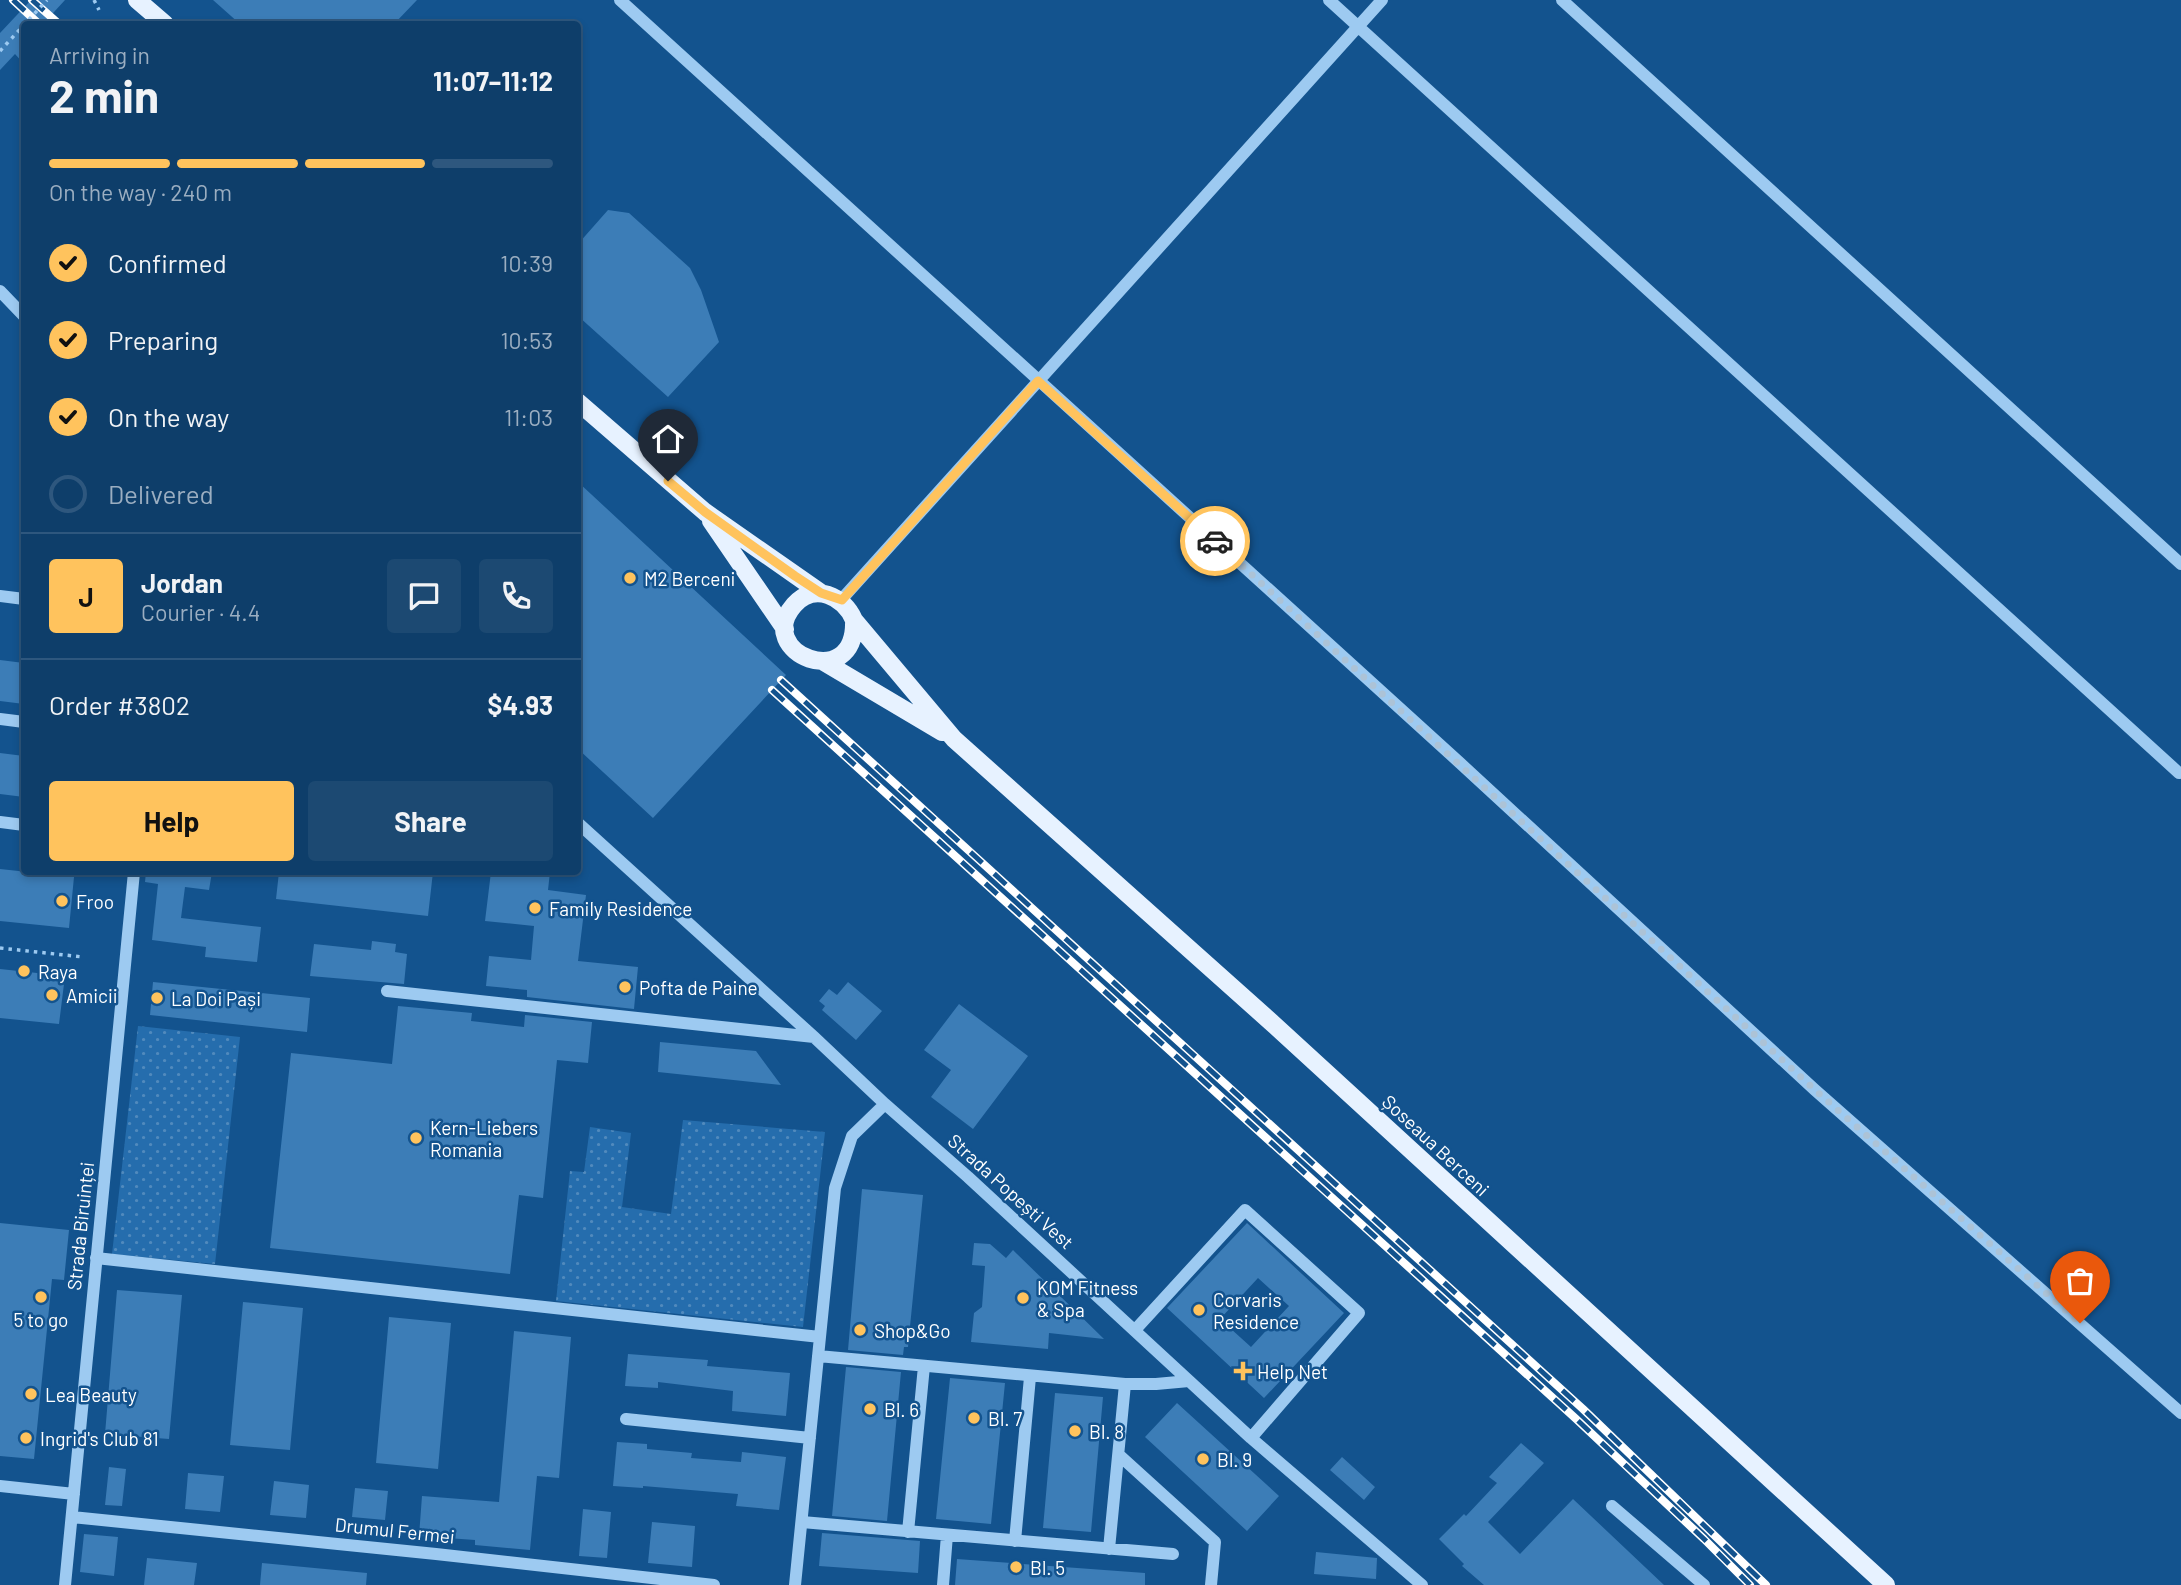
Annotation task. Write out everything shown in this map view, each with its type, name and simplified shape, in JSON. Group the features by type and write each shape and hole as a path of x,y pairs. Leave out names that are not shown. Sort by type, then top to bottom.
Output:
{"main road":[{"path":"137,0 162,21"},
{"name":"Șoseaua Berceni","path":"581,405 705,512 821,593 842,600 854,620 954,739 1272,1022 1886,1585"},
{"name":"Șoseaua Berceni","path":"705,512 785,629 793,649 802,657 824,662 954,739"},
{"path":"785,629 787,618 799,600 810,594 821,593"},
{"path":"824,662 835,659 844,652 854,631 854,620"}],"street":[{"path":"620,0 1450,754 1815,1090 2181,1413"},
{"path":"1329,0 2179,773"},
{"path":"842,600 1382,0"},
{"path":"1562,0 2181,564"},
{"path":"0,291 21,313"},
{"path":"0,596 21,599"},
{"path":"0,719 21,722"},
{"path":"0,822 21,825"},
{"name":"Strada Popești Vest","path":"581,826 1251,1438 1422,1585"},
{"name":"Strada Biruinței","path":"65,1585 134,875"},
{"path":"387,991 814,1037"},
{"path":"795,1585 835,1188 852,1136 884,1104"},
{"path":"1135,1330 1245,1210 1359,1313 1251,1438"},
{"path":"96,1258 820,1337"},
{"path":"818,1356 1125,1384 1189,1381"},
{"path":"908,1532 924,1366"},
{"path":"1015,1541 1030,1377"},
{"path":"1109,1549 1125,1384"},
{"path":"626,1419 810,1438"},
{"path":"1119,1455 1215,1542 1211,1585"},
{"path":"0,1486 74,1494"},
{"path":"1612,1506 1704,1585"},
{"name":"Drumul Fermei","path":"72,1517 715,1585"},
{"path":"802,1522 1173,1554"},
{"path":"943,1585 947,1535"}],"path":[{"path":"28,21 47,0"},
{"path":"94,0 99,10"},
{"path":"0,51 21,28"},
{"path":"0,948 83,957"}],"shaded area":[{"path":"138,1026 240,1037 215,1264 112,1254"},
{"path":"683,1120 825,1132 803,1327 556,1301 570,1171 584,1172 590,1127 631,1133 622,1207 671,1214"}],"building":[{"path":"31,0 65,0 46,21 21,21 21,61 15,54 0,70 0,33"},
{"path":"213,0 417,0 397,21 237,21"},
{"path":"608,210 629,213 690,268 701,290 719,342 668,397 581,319 581,241"},
{"name":"M2 Berceni","path":"581,485 786,675 653,818 581,752"},
{"path":"0,660 21,663 21,704 0,701"},
{"path":"0,753 21,756 21,797 0,794"},
{"path":"0,869 21,871 21,875 74,877 69,928 0,921"},
{"path":"146,875 212,875 209,890 185,887 181,918 261,927 257,962 205,957 206,947 152,940 158,884 145,882"},
{"path":"279,875 433,875 428,916 276,899"},
{"path":"491,875 550,875 548,890 586,895 578,961 638,967 634,1009 527,997 527,990 486,986 489,956 531,960 534,926 485,921"},
{"path":"372,941 396,944 395,952 407,954 404,984 310,976 314,944 371,950"},
{"path":"0,969 65,976 59,1024 0,1018"},
{"path":"153,982 310,998 307,1032 150,1015"},
{"path":"848,982 882,1011 856,1040 822,1010 825,1006 819,1001 829,989 837,995"},
{"path":"959,1004 1028,1056 973,1129 931,1097 951,1070 924,1050"},
{"name":"Kern-Liebers Romania","path":"398,1006 472,1013 471,1021 524,1027 525,1015 592,1022 588,1063 557,1060 543,1198 519,1195 510,1274 270,1248 291,1053 392,1064"},
{"path":"660,1042 756,1051 781,1085 658,1072"},
{"path":"862,1189 923,1195 908,1347 904,1347 903,1355 848,1350"},
{"path":"0,1223 69,1230 64,1280 52,1279 34,1459 0,1456"},
{"name":"Corvaris Residence","path":"1247,1223 1344,1313 1264,1398 1167,1308","holes":["1258,1278 1289,1306 1251,1347 1220,1319"]},
{"name":"KOM Fitness & Spa","path":"974,1243 990,1244 1006,1258 1013,1250 1104,1339 1049,1333 1048,1349 971,1342 974,1313 982,1307 985,1266 972,1265"},
{"path":"117,1290 182,1295 169,1439 105,1434"},
{"path":"243,1302 303,1308 290,1450 230,1445"},
{"path":"389,1317 451,1323 438,1469 376,1463"},
{"path":"514,1331 571,1337 559,1478 537,1476 530,1550 475,1545 475,1540 419,1536 422,1496 499,1502"},
{"path":"628,1354 708,1360 707,1366 790,1373 786,1416 732,1411 733,1391 658,1382 658,1388 625,1386"},
{"name":"Bl. 6","path":"846,1367 901,1372 887,1521 832,1516"},
{"name":"Bl. 7","path":"950,1378 1005,1383 991,1524 936,1519"},
{"name":"Bl. 8","path":"1055,1393 1103,1397 1091,1532 1043,1528"},
{"name":"Bl. 9","path":"1177,1403 1279,1496 1247,1531 1145,1437"},
{"path":"617,1442 647,1444 647,1449 692,1453 691,1458 741,1462 742,1452 786,1457 779,1510 736,1506 738,1494 613,1486"},
{"path":"1521,1443 1544,1463 1488,1522 1520,1554 1573,1499 1664,1585 1484,1585 1462,1566 1464,1564 1439,1539 1464,1514 1466,1516 1497,1483 1489,1477"},
{"path":"1342,1457 1375,1487 1364,1500 1330,1470"},
{"path":"109,1467 126,1469 122,1506 105,1505"},
{"path":"188,1473 224,1476 220,1512 185,1509"},
{"path":"274,1481 309,1485 306,1518 270,1515"},
{"path":"355,1488 388,1491 385,1520 352,1517"},
{"path":"583,1509 611,1512 607,1558 579,1556"},
{"path":"652,1522 695,1526 692,1567 648,1563"},
{"path":"822,1533 920,1541 918,1573 819,1566"},
{"path":"84,1534 118,1537 114,1576 80,1572"},
{"path":"1316,1552 1377,1558 1376,1579 1314,1574"},
{"path":"147,1558 197,1563 194,1585 144,1585"},
{"name":"Bl. 5","path":"957,1559 1145,1573 1145,1585 955,1585"},
{"path":"262,1563 367,1573 366,1585 260,1585"}],"railway":[{"path":"13,0 36,21"},
{"path":"32,0 56,21"},
{"path":"781,680 1583,1409 1766,1585"},
{"path":"772,690 1574,1417 1750,1585"}],"way so far":[{"path":"1215,541 1815,1090 2080,1323"}],"place":[{"name":"M2 Berceni","path":"630,578"},
{"name":"Froo","path":"62,901"},
{"name":"Family Residence","path":"535,908"},
{"name":"Raya","path":"24,971"},
{"name":"Pofta de Paine","path":"625,987"},
{"name":"Amicii","path":"52,995"},
{"name":"La Doi Pași","path":"157,998"},
{"name":"Kern-Liebers Romania","path":"416,1138"},
{"name":"5 to go","path":"41,1297"},
{"name":"KOM Fitness & Spa","path":"1023,1298"},
{"name":"Corvaris Residence","path":"1199,1310"},
{"name":"Shop&Go","path":"860,1330"},
{"name":"Help Net","path":"1243,1371"},
{"name":"Lea Beauty","path":"31,1394"},
{"name":"Bl. 6","path":"870,1409"},
{"name":"Bl. 7","path":"974,1418"},
{"name":"Bl. 8","path":"1075,1431"},
{"name":"Ingrid's Club 81","path":"26,1438"},
{"name":"Bl. 9","path":"1203,1459"},
{"name":"Bl. 5","path":"1016,1567"}],"route":[{"path":"668,481 705,512 795,576 821,593 842,600 1038,381 1215,541"}]}
